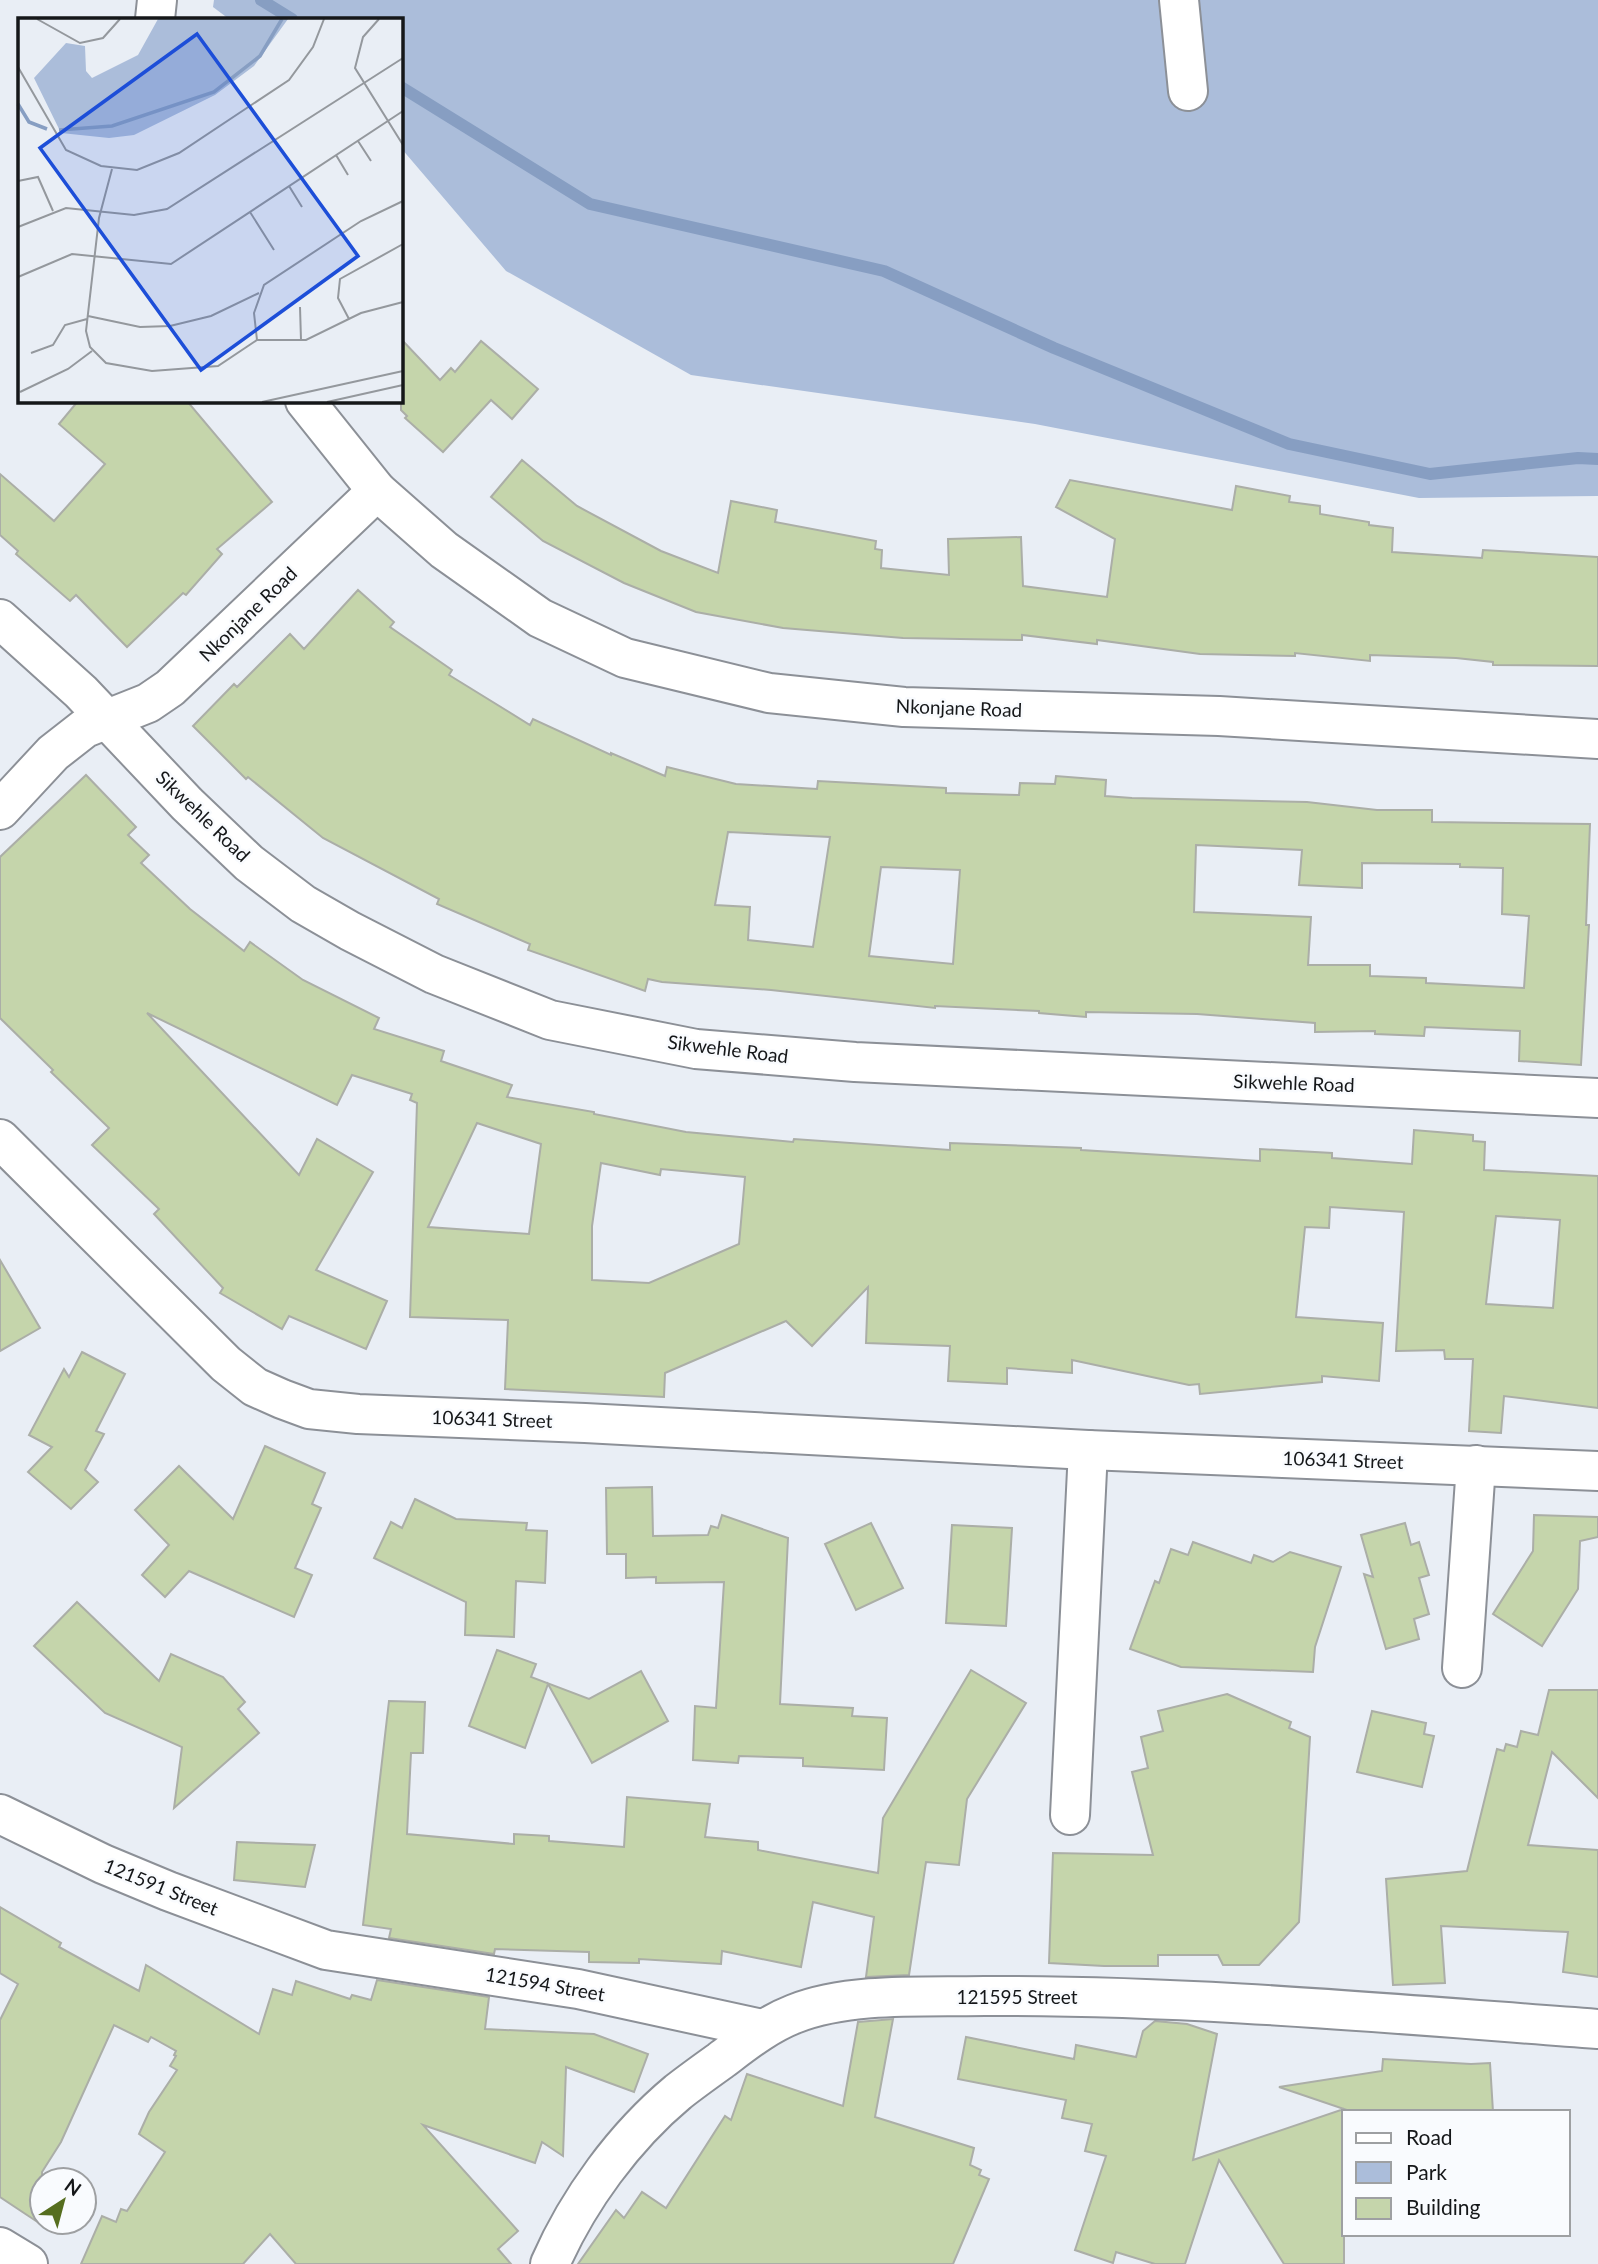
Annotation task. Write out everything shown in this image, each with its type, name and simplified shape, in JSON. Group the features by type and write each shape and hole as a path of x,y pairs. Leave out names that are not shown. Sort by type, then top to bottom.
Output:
{"street":[{"path":"155,18 157,0"},
{"path":"1179,0 1188,91"},
{"name":"Nkonjane Road","path":"306,402 377,491 444,550 540,618 625,659 769,693 904,707 1219,716 1598,739"},
{"name":"Nkonjane Road","path":"107,718 148,703 170,688 377,491"},
{"name":"Sikwehle Road","path":"0,619 107,718 187,804 249,863 303,904 434,974 550,1020 696,1049 855,1062 1598,1097"},
{"path":"0,810 53,753 85,728 107,718"},
{"name":"106341 Street","path":"0,1139 226,1364 255,1387 309,1409 358,1414 1088,1450 1598,1471"},
{"path":"1070,1815 1088,1450"},
{"path":"1462,1668 1476,1465"},
{"name":"121591 Street","path":"0,1815 103,1864 168,1891 326,1950"},
{"name":"121594 Street","path":"326,1950 578,1989 762,2029"},
{"name":"121595 Street","path":"550,2264 560,2241 586,2198 629,2141 677,2093 762,2029 796,2013 828,2004 928,1997 1066,1996 1268,2004 1598,2029"},
{"path":"0,2247 28,2264"}],"green space":[{"path":"214,0 1598,0 1598,496 1419,498 1035,424 691,375 506,271 402,149 402,18 228,18 213,7"}],"building":[{"path":"402,340 440,380 451,368 455,372 481,341 538,389 512,419 491,400 443,452 405,418 407,416 401,410"},
{"path":"77,402 188,402 272,502 217,549 222,554 186,595 183,593 127,647 76,595 70,601 16,554 18,551 0,535 0,474 54,521 105,464 59,424"},
{"path":"522,460 577,506 661,551 718,573 731,501 777,510 775,522 876,541 875,549 882,550 881,568 949,575 948,539 1021,537 1023,586 1107,597 1115,539 1056,507 1070,480 1232,510 1236,486 1290,496 1289,502 1320,506 1320,514 1393,528 1392,552 1482,558 1483,550 1598,557 1598,666 1493,665 1493,662 1456,658 1370,655 1370,661 1295,653 1295,656 1200,654 1097,640 1097,644 1022,635 1022,640 903,638 783,628 696,612 624,583 543,541 491,497"},
{"path":"358,590 394,622 390,627 452,670 449,675 530,725 533,719 611,755 665,776 667,767 736,784 817,789 818,781 946,788 946,793 1019,795 1020,783 1055,784 1056,776 1106,780 1105,796 1307,802 1377,810 1432,810 1432,822 1590,824 1586,925 1589,925 1581,1065 1519,1061 1520,1031 1425,1027 1424,1036 1375,1034 1375,1031 1315,1032 1315,1023 1197,1014 1086,1012 1086,1017 1039,1011 935,1008 648,979 645,991 528,950 530,944 437,904 439,899 323,838 248,777 246,779 193,726 234,684 237,687 290,634 304,649","holes":["728,832 830,837 813,947 748,940 750,907 715,905","1196,845 1302,850 1299,885 1362,888 1362,863 1460,864 1460,867 1503,868 1502,914 1529,916 1524,988 1426,983 1426,978 1370,976 1370,965 1308,965 1311,917 1194,912","881,867 960,870 953,964 869,956"]},
{"path":"86,775 136,827 128,835 149,855 141,863 190,909 244,951 250,942 303,980 379,1018 374,1029 444,1051 441,1061 512,1085 507,1097 686,1132 793,1142 794,1139 950,1150 950,1143 1081,1148 1260,1161 1260,1149 1332,1153 1332,1158 1412,1164 1414,1130 1473,1135 1473,1141 1485,1142 1484,1170 1598,1176 1598,1408 1504,1396 1501,1433 1469,1431 1473,1359 1445,1359 1444,1350 1396,1351 1404,1212 1330,1207 1329,1228 1305,1227 1296,1317 1383,1323 1379,1381 1322,1376 1322,1382 1200,1394 1199,1384 1189,1385 1072,1360 1072,1373 1007,1368 1007,1384 948,1381 950,1346 866,1343 868,1287 812,1346 786,1321 665,1373 664,1397 505,1389 508,1320 410,1317 417,1103 410,1100 412,1094 352,1075 337,1105 147,1013 299,1175 317,1139 373,1172 316,1270 387,1301 366,1349 289,1316 282,1329 220,1293 223,1288 154,1214 159,1209 92,1145 109,1128 0,1018 0,857","holes":["477,1123 541,1144 529,1234 428,1227","601,1163 660,1175 661,1169 745,1177 739,1244 649,1283 592,1280 592,1226","1496,1216 1560,1220 1553,1308 1486,1304"]},
{"path":"0,1260 40,1328 0,1351"},
{"path":"82,1352 125,1374 96,1431 104,1434 85,1470 98,1482 71,1509 28,1472 52,1447 29,1435 64,1369 69,1377"},
{"path":"265,1446 325,1473 312,1504 321,1508 295,1568 312,1575 294,1617 189,1571 165,1597 142,1575 169,1545 135,1510 179,1466 233,1519"},
{"path":"652,1487 653,1536 708,1535 711,1526 718,1528 722,1515 788,1538 780,1704 853,1708 852,1716 887,1718 884,1770 803,1766 803,1758 739,1756 738,1763 693,1760 695,1706 716,1708 724,1582 656,1583 656,1577 626,1578 626,1554 607,1554 606,1488"},
{"path":"415,1499 456,1519 527,1523 526,1530 547,1531 545,1583 516,1581 514,1637 465,1635 466,1602 374,1558 391,1522 402,1528"},
{"path":"1534,1515 1598,1517 1598,1537 1580,1541 1578,1589 1542,1646 1493,1614 1533,1551"},
{"path":"871,1523 903,1588 856,1610 825,1544"},
{"path":"1405,1523 1411,1545 1419,1542 1429,1575 1419,1578 1429,1614 1414,1619 1419,1639 1386,1649 1364,1574 1373,1577 1361,1535"},
{"path":"952,1525 1012,1528 1006,1626 946,1623"},
{"path":"1193,1542 1251,1563 1254,1555 1273,1562 1290,1552 1341,1567 1315,1647 1313,1672 1181,1667 1130,1649 1155,1581 1159,1583 1171,1549 1188,1555"},
{"path":"77,1602 159,1681 171,1654 223,1677 245,1702 238,1709 259,1733 174,1808 182,1747 105,1713 34,1646"},
{"path":"497,1650 536,1664 531,1677 589,1699 641,1671 668,1721 592,1763 548,1684 525,1748 469,1726"},
{"path":"971,1670 1026,1703 967,1799 959,1865 926,1862 909,1975 866,1977 874,1917 813,1902 801,1967 722,1951 721,1964 639,1959 639,1963 589,1962 589,1952 495,1949 494,1954 389,1938 391,1929 363,1925 389,1701 425,1702 423,1753 411,1753 407,1834 514,1844 514,1834 549,1836 549,1841 624,1847 627,1797 710,1804 705,1837 758,1842 758,1850 878,1873 883,1818"},
{"path":"1549,1690 1598,1690 1598,1798 1552,1752 1528,1845 1598,1850 1598,1977 1563,1972 1568,1932 1441,1926 1445,1983 1393,1985 1386,1879 1467,1871 1497,1749 1504,1751 1506,1744 1517,1747 1521,1731 1538,1735"},
{"path":"1227,1694 1291,1722 1289,1728 1310,1737 1299,1922 1259,1965 1223,1965 1218,1955 1158,1955 1158,1966 1049,1963 1053,1853 1153,1855 1132,1772 1148,1768 1141,1737 1163,1731 1158,1711"},
{"path":"1372,1711 1426,1723 1424,1734 1434,1736 1422,1787 1357,1772"},
{"path":"237,1842 315,1845 305,1887 234,1880"},
{"path":"0,1907 61,1943 59,1947 139,1991 146,1965 259,2034 273,1989 292,1995 296,1981 350,1999 352,1995 371,2000 377,1980 489,1997 485,2029 594,2034 648,2054 634,2092 566,2067 563,2156 542,2142 535,2163 423,2125 518,2231 498,2249 511,2264 296,2264 270,2234 243,2264 81,2264 93,2236 98,2236 98,2225 102,2216 116,2222 121,2209 127,2211 165,2152 139,2134 149,2112 177,2070 170,2066 176,2051 151,2037 148,2042 114,2025 61,2142 46,2166 28,2166 28,2216 0,2197 0,2020 18,1984 0,1973"},
{"path":"893,2019 875,2117 974,2148 970,2165 981,2170 979,2175 989,2179 953,2264 578,2264 616,2210 624,2218 642,2192 666,2208 725,2116 731,2120 747,2074 843,2106 858,2022"},
{"path":"1155,2021 1187,2024 1217,2034 1193,2160 1344,2109 1344,2264 1284,2264 1219,2160 1185,2264 1155,2264 1116,2252 1113,2263 1075,2250 1106,2156 1085,2151 1092,2124 1062,2118 1066,2100 958,2079 966,2037 1074,2059 1076,2045 1136,2057 1143,2031"},
{"path":"1383,2059 1490,2063 1493,2110 1346,2110 1279,2087 1382,2071"}],"waterway":[{"path":"261,0 290,18"},
{"path":"402,88 590,204 884,271 1054,348 1289,444 1430,474 1578,458 1598,459"}]}
